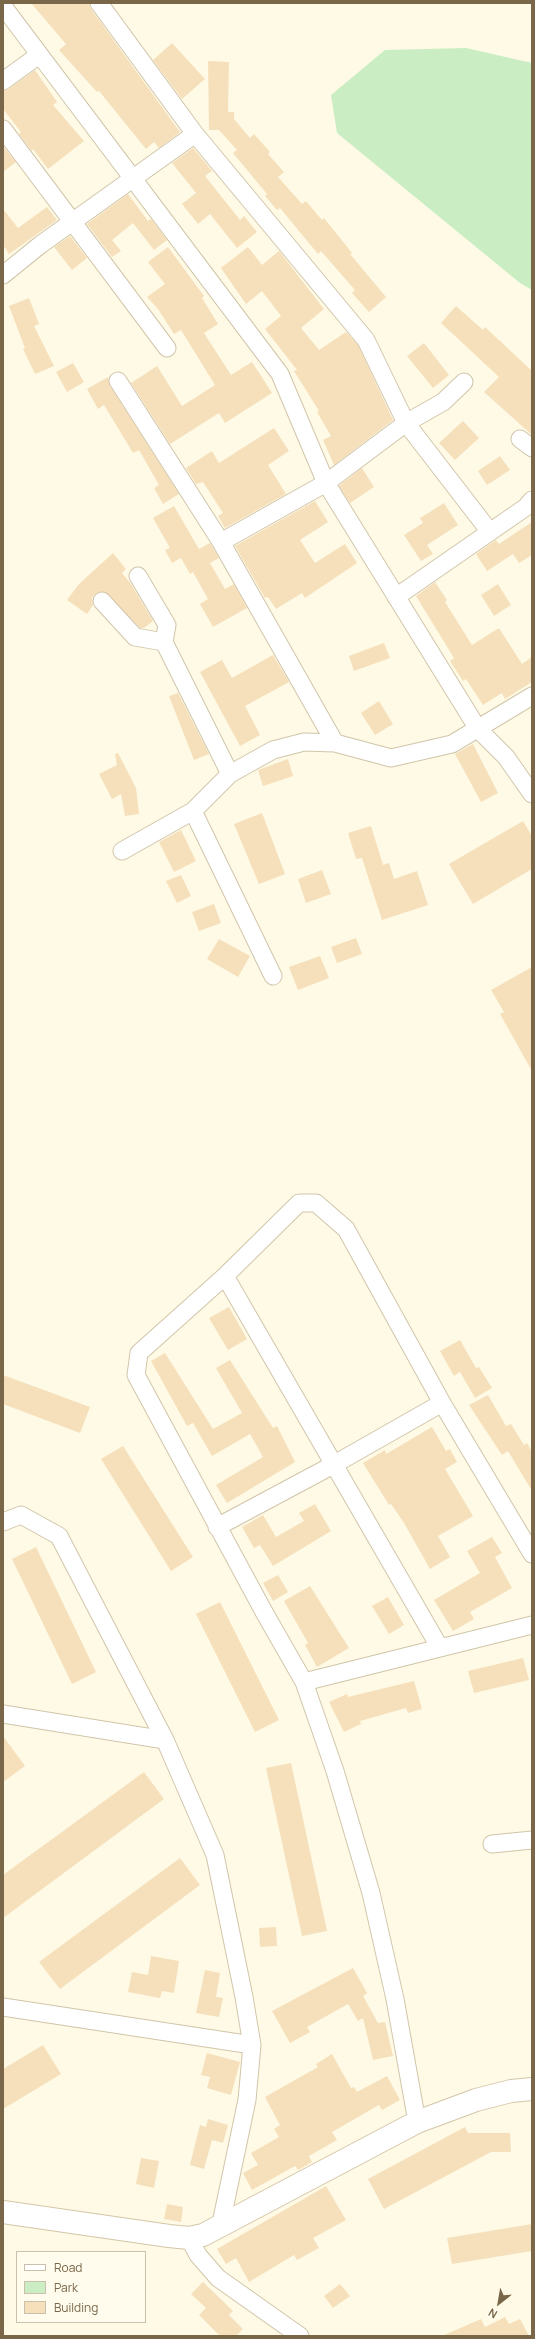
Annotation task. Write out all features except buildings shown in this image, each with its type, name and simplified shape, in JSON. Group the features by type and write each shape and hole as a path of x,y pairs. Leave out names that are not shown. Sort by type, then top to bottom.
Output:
{"street":[{"path":"99,3 194,134 366,340 406,423 490,532"},
{"path":"3,6 132,180 280,374 326,483 478,729 506,757 532,794"},
{"path":"3,81 39,55"},
{"path":"3,129 167,348"},
{"path":"3,274 194,134"},
{"path":"118,381 221,542 335,743"},
{"path":"221,542 326,483 406,423 442,402 464,382"},
{"path":"396,597 526,507 532,500"},
{"path":"138,576 167,625 164,642 230,774"},
{"path":"102,601 135,637 164,642"},
{"path":"122,851 193,811 230,774 273,750 304,742 335,743 391,758 452,744 532,696"},
{"path":"193,811 273,976"},
{"path":"417,2122 395,2000 371,1893 335,1772 304,1682 136,1375 139,1354 225,1276 299,1203 316,1203 346,1229 442,1403 532,1554"},
{"path":"225,1276 440,1648"},
{"path":"218,1527 333,1465 442,1403"},
{"path":"3,1522 21,1515 59,1536 165,1740 215,1855 244,1997 252,2045 246,2100 220,2228"},
{"path":"304,1682 532,1625"},
{"path":"3,1714 165,1740"},
{"path":"492,1844 532,1840"},
{"path":"3,2007 252,2045"},
{"path":"3,2215 189,2238 203,2235 220,2228 417,2122 476,2100 511,2091 532,2089"},
{"path":"189,2238 198,2255 218,2278 300,2336"}],"green space":[{"path":"466,48 532,63 532,290 520,283 337,133 331,95 385,50"}]}
